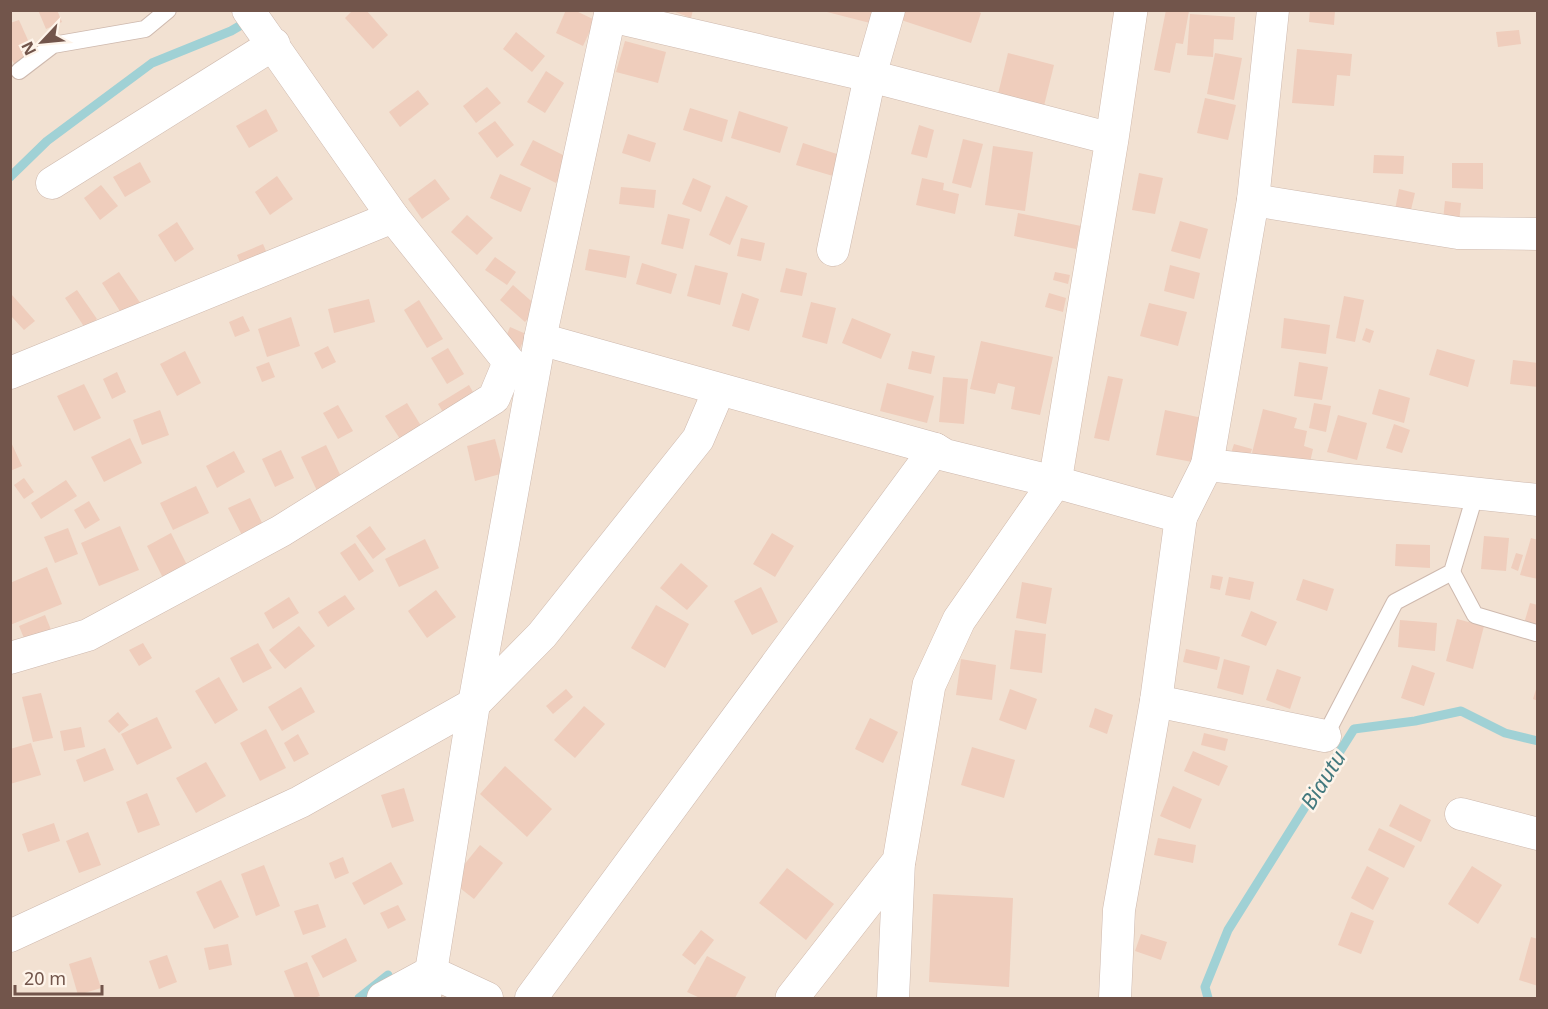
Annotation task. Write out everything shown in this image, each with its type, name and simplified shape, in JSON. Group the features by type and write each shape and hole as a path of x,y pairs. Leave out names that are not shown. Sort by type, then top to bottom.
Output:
{"street":[{"path":"833,250 870,76 889,10"},
{"path":"893,999 899,861 929,685 959,620 1055,482 1113,140 1131,10"},
{"path":"1116,999 1119,910 1156,701 1181,517 1207,465 1253,200 1273,10"},
{"path":"428,985 528,353 610,13 870,76 1113,140"},
{"path":"52,183 262,29 393,217 528,353 718,390 935,450 945,455 1055,482 1181,517"},
{"path":"1253,200 1458,233 1538,234"},
{"path":"10,373 393,217"},
{"path":"10,658 88,635 280,531 494,398 528,353"},
{"path":"10,936 300,802 474,704 542,635 698,439 718,390"},
{"path":"531,999 935,450"},
{"path":"1207,465 1538,500"},
{"path":"1156,701 1325,736"},
{"path":"1461,814 1538,834"},
{"path":"792,999 899,861"},
{"path":"382,999 428,985 487,999"}],"lane":[{"path":"19,70 53,45 145,29 168,10"},
{"path":"1476,492 1452,572 1475,615 1536,633"},
{"path":"1325,736 1395,602 1452,572"}],"shaded area":[{"path":"11,11 1537,11 1537,998 11,998"}],"building":[{"path":"38,10 57,10 62,22 46,29"},
{"path":"353,10 366,10 388,35 373,49 345,18"},
{"path":"566,10 574,10 595,20 583,46 556,33"},
{"path":"670,10 693,10 691,18"},
{"path":"828,10 877,10 874,24 827,12"},
{"path":"904,10 975,10 981,13 971,43 901,20"},
{"path":"1166,10 1189,11 1183,44 1176,43 1170,73 1154,70"},
{"path":"1310,10 1335,10 1334,25 1309,22"},
{"path":"1190,14 1235,17 1233,40 1214,39 1213,57 1187,55"},
{"path":"19,20 35,56 15,65 10,56 10,23"},
{"path":"1519,30 1521,44 1498,47 1496,32"},
{"path":"516,32 545,56 532,72 503,49"},
{"path":"625,41 666,52 658,83 616,72"},
{"path":"1297,49 1352,54 1350,76 1337,75 1334,106 1292,103"},
{"path":"1008,53 1054,65 1043,110 997,98"},
{"path":"1215,53 1242,58 1234,100 1207,94"},
{"path":"546,71 564,83 545,113 527,102"},
{"path":"487,87 501,103 476,123 463,106"},
{"path":"418,90 429,104 400,127 389,112"},
{"path":"1205,98 1236,105 1228,140 1197,133"},
{"path":"690,108 728,120 722,142 683,130"},
{"path":"266,109 278,131 249,148 236,126"},
{"path":"739,111 788,127 780,153 731,138"},
{"path":"495,121 514,145 497,158 478,133"},
{"path":"919,125 934,130 927,158 911,154"},
{"path":"628,134 656,143 650,162 622,153"},
{"path":"963,139 983,144 971,188 952,183"},
{"path":"533,140 569,158 556,183 520,165"},
{"path":"803,143 840,155 833,176 796,165"},
{"path":"993,146 1033,152 1025,211 985,205"},
{"path":"1374,155 1404,156 1403,174 1373,173"},
{"path":"140,162 151,182 125,197 113,177"},
{"path":"1452,163 1483,163 1483,189 1452,188"},
{"path":"1139,173 1163,178 1155,214 1132,210"},
{"path":"500,174 531,188 521,212 490,198"},
{"path":"277,176 293,199 270,215 255,192"},
{"path":"693,178 711,186 701,212 682,204"},
{"path":"922,178 944,183 943,190 959,194 955,214 916,205"},
{"path":"435,179 450,199 422,219 408,199"},
{"path":"101,185 118,206 100,220 84,198"},
{"path":"621,187 656,190 654,208 619,204"},
{"path":"1399,189 1415,193 1410,214 1395,210"},
{"path":"726,196 748,206 730,245 709,235"},
{"path":"1445,201 1461,203 1459,223 1443,220"},
{"path":"1018,213 1081,226 1076,249 1014,236"},
{"path":"668,214 690,219 683,249 661,244"},
{"path":"467,215 493,238 477,255 451,232"},
{"path":"1180,221 1208,229 1200,259 1171,251"},
{"path":"177,222 194,249 175,262 158,235"},
{"path":"741,238 765,243 761,261 737,256"},
{"path":"263,244 272,265 246,277 237,255"},
{"path":"589,249 630,256 626,278 585,270"},
{"path":"495,257 516,272 507,285 485,270"},
{"path":"642,263 677,274 671,294 636,284"},
{"path":"695,265 728,273 720,305 687,296"},
{"path":"1170,265 1200,273 1194,299 1164,291"},
{"path":"786,268 807,273 802,296 780,292"},
{"path":"119,272 141,304 123,316 102,283"},
{"path":"1055,272 1070,275 1068,284 1053,280"},
{"path":"513,285 538,307 525,322 500,300"},
{"path":"77,290 97,319 85,328 65,298"},
{"path":"742,293 759,299 749,331 732,326"},
{"path":"1049,293 1066,298 1063,312 1045,307"},
{"path":"12,295 35,321 24,330 10,315"},
{"path":"1344,296 1364,300 1355,342 1336,338"},
{"path":"369,299 375,322 334,333 328,309"},
{"path":"419,300 443,339 427,348 404,310"},
{"path":"811,302 836,308 827,344 802,337"},
{"path":"1149,303 1187,312 1178,346 1140,336"},
{"path":"243,316 250,331 235,337 229,322"},
{"path":"291,317 300,346 267,357 258,329"},
{"path":"852,318 891,334 881,359 842,343"},
{"path":"1284,318 1330,325 1326,354 1281,348"},
{"path":"510,327 526,334 517,356 501,349"},
{"path":"1366,328 1374,331 1370,343 1362,340"},
{"path":"981,341 1053,357 1040,415 1011,409 1015,387 998,383 995,394 970,389"},
{"path":"328,346 336,362 322,369 314,353"},
{"path":"448,348 464,374 447,384 431,358"},
{"path":"1437,349 1475,360 1468,387 1429,375"},
{"path":"185,351 201,383 177,396 160,364"},
{"path":"912,351 935,356 931,374 908,369"},
{"path":"1513,360 1538,363 1538,387 1510,384"},
{"path":"269,362 275,377 262,382 256,367"},
{"path":"1299,362 1328,367 1322,400 1294,396"},
{"path":"117,372 126,392 112,399 103,379"},
{"path":"1108,376 1123,379 1109,441 1094,438"},
{"path":"943,377 968,379 964,424 939,422"},
{"path":"887,383 934,396 927,423 880,411"},
{"path":"84,384 101,418 74,431 57,396"},
{"path":"469,385 477,399 446,417 438,404"},
{"path":"1379,389 1410,398 1404,423 1372,414"},
{"path":"407,403 423,429 402,442 385,416"},
{"path":"1314,403 1331,406 1326,432 1309,428"},
{"path":"338,405 353,431 338,439 323,413"},
{"path":"1263,409 1297,418 1294,428 1307,431 1304,446 1313,449 1309,467 1250,461"},
{"path":"160,410 169,435 142,445 133,420"},
{"path":"1165,410 1207,419 1192,462 1156,455"},
{"path":"1338,415 1367,423 1357,460 1327,452"},
{"path":"1394,424 1410,430 1402,453 1386,448"},
{"path":"130,438 142,463 104,482 91,457"},
{"path":"495,439 504,473 475,481 467,446"},
{"path":"10,440 22,466 10,471"},
{"path":"1234,444 1252,449 1247,464 1229,459"},
{"path":"326,445 345,485 320,497 301,457"},
{"path":"281,450 294,478 275,487 262,459"},
{"path":"234,451 245,472 217,488 206,466"},
{"path":"24,478 34,492 24,499 14,485"},
{"path":"66,480 77,496 41,519 31,503"},
{"path":"196,486 209,513 173,530 160,503"},
{"path":"250,498 266,531 245,541 228,508"},
{"path":"89,501 100,520 85,529 74,510"},
{"path":"120,526 139,570 99,586 81,543"},
{"path":"370,526 386,549 373,559 356,536"},
{"path":"68,528 78,554 55,563 44,537"},
{"path":"171,533 188,567 164,580 147,546"},
{"path":"772,533 794,546 775,577 753,564"},
{"path":"1484,536 1509,538 1506,571 1481,569"},
{"path":"1531,538 1538,540 1538,579 1520,575"},
{"path":"425,539 439,568 399,587 385,559"},
{"path":"355,543 374,571 359,581 340,553"},
{"path":"1396,544 1430,545 1430,568 1395,566"},
{"path":"1516,553 1523,555 1518,571 1511,568"},
{"path":"681,563 708,586 687,610 660,588"},
{"path":"47,567 62,604 10,625 10,583"},
{"path":"1212,575 1223,577 1220,590 1210,588"},
{"path":"1229,577 1254,582 1250,600 1225,595"},
{"path":"1303,579 1334,589 1327,611 1296,600"},
{"path":"1022,582 1052,588 1046,624 1016,618"},
{"path":"761,587 778,622 752,635 734,601"},
{"path":"436,590 456,617 427,638 408,611"},
{"path":"345,595 355,609 328,627 318,612"},
{"path":"289,597 299,613 273,629 264,613"},
{"path":"1530,603 1538,605 1538,632 1523,627"},
{"path":"656,605 689,624 665,668 631,648"},
{"path":"1251,611 1277,622 1266,646 1241,636"},
{"path":"45,615 54,637 28,648 19,626"},
{"path":"1457,619 1484,626 1473,669 1446,661"},
{"path":"1400,620 1437,623 1435,651 1398,647"},
{"path":"299,626 315,646 285,669 269,650"},
{"path":"1015,630 1046,634 1042,673 1010,669"},
{"path":"143,643 152,658 139,666 129,650"},
{"path":"258,643 272,668 243,683 230,658"},
{"path":"1186,649 1220,657 1217,670 1183,662"},
{"path":"961,659 996,665 992,700 956,695"},
{"path":"1224,659 1250,666 1243,695 1217,688"},
{"path":"1412,665 1435,673 1424,706 1401,698"},
{"path":"1277,669 1301,677 1290,709 1266,700"},
{"path":"219,677 238,710 215,724 195,691"},
{"path":"1538,686 1538,701 1533,699"},
{"path":"301,687 315,712 282,731 268,707"},
{"path":"566,689 573,697 553,714 546,706"},
{"path":"1010,689 1037,699 1026,730 999,720"},
{"path":"41,693 53,738 33,742 22,697"},
{"path":"584,706 605,724 575,758 554,740"},
{"path":"1095,708 1113,715 1107,734 1089,727"},
{"path":"118,712 129,725 119,733 108,721"},
{"path":"157,717 172,748 137,765 121,734"},
{"path":"870,718 898,732 883,763 855,749"},
{"path":"81,727 85,747 64,751 60,731"},
{"path":"266,729 286,768 260,781 240,743"},
{"path":"1204,733 1228,739 1225,751 1201,745"},
{"path":"298,734 309,754 294,762 284,743"},
{"path":"31,743 41,775 10,784 10,749"},
{"path":"972,747 1015,760 1004,798 961,785"},
{"path":"105,748 114,770 84,782 76,760"},
{"path":"1193,751 1228,766 1219,786 1184,771"},
{"path":"206,762 226,796 196,813 176,778"},
{"path":"505,766 552,809 527,837 480,794"},
{"path":"1173,786 1202,799 1190,829 1160,816"},
{"path":"404,788 414,821 392,828 381,795"},
{"path":"147,793 160,825 138,833 126,802"},
{"path":"1400,804 1431,820 1421,842 1389,826"},
{"path":"54,823 60,841 28,852 22,834"},
{"path":"1379,828 1415,846 1404,868 1368,850"},
{"path":"88,832 101,865 79,873 66,841"},
{"path":"1158,838 1196,845 1193,863 1154,855"},
{"path":"480,845 503,863 474,899 451,881"},
{"path":"343,857 349,873 335,879 329,863"},
{"path":"391,862 403,884 364,905 352,883"},
{"path":"264,865 280,906 256,916 241,874"},
{"path":"1367,866 1389,878 1373,910 1351,898"},
{"path":"1472,866 1502,885 1478,924 1448,904"},
{"path":"787,868 834,904 806,940 759,903"},
{"path":"221,880 239,917 214,929 196,892"},
{"path":"933,894 1013,898 1009,987 929,982"},
{"path":"318,904 326,927 303,935 294,911"},
{"path":"398,905 406,920 388,929 380,913"},
{"path":"1351,912 1374,921 1361,954 1338,945"},
{"path":"701,930 714,940 695,965 682,955"},
{"path":"1141,934 1167,942 1161,960 1135,951"},
{"path":"1531,937 1538,939 1538,986 1519,980"},
{"path":"346,938 357,961 323,978 311,956"},
{"path":"228,944 232,965 209,970 204,948"},
{"path":"167,955 177,982 159,989 149,961"},
{"path":"707,956 746,977 735,998 700,998 687,992"},
{"path":"91,957 101,988 78,995 69,964"},
{"path":"307,962 320,996 295,998 284,971"}],"waterway":[{"path":"10,177 47,141 152,63 231,31 248,21"},
{"name":"Biautu","path":"1208,998 1205,987 1228,930 1354,729 1415,721 1461,711 1505,733 1538,741"},
{"path":"359,998 388,975"}]}
